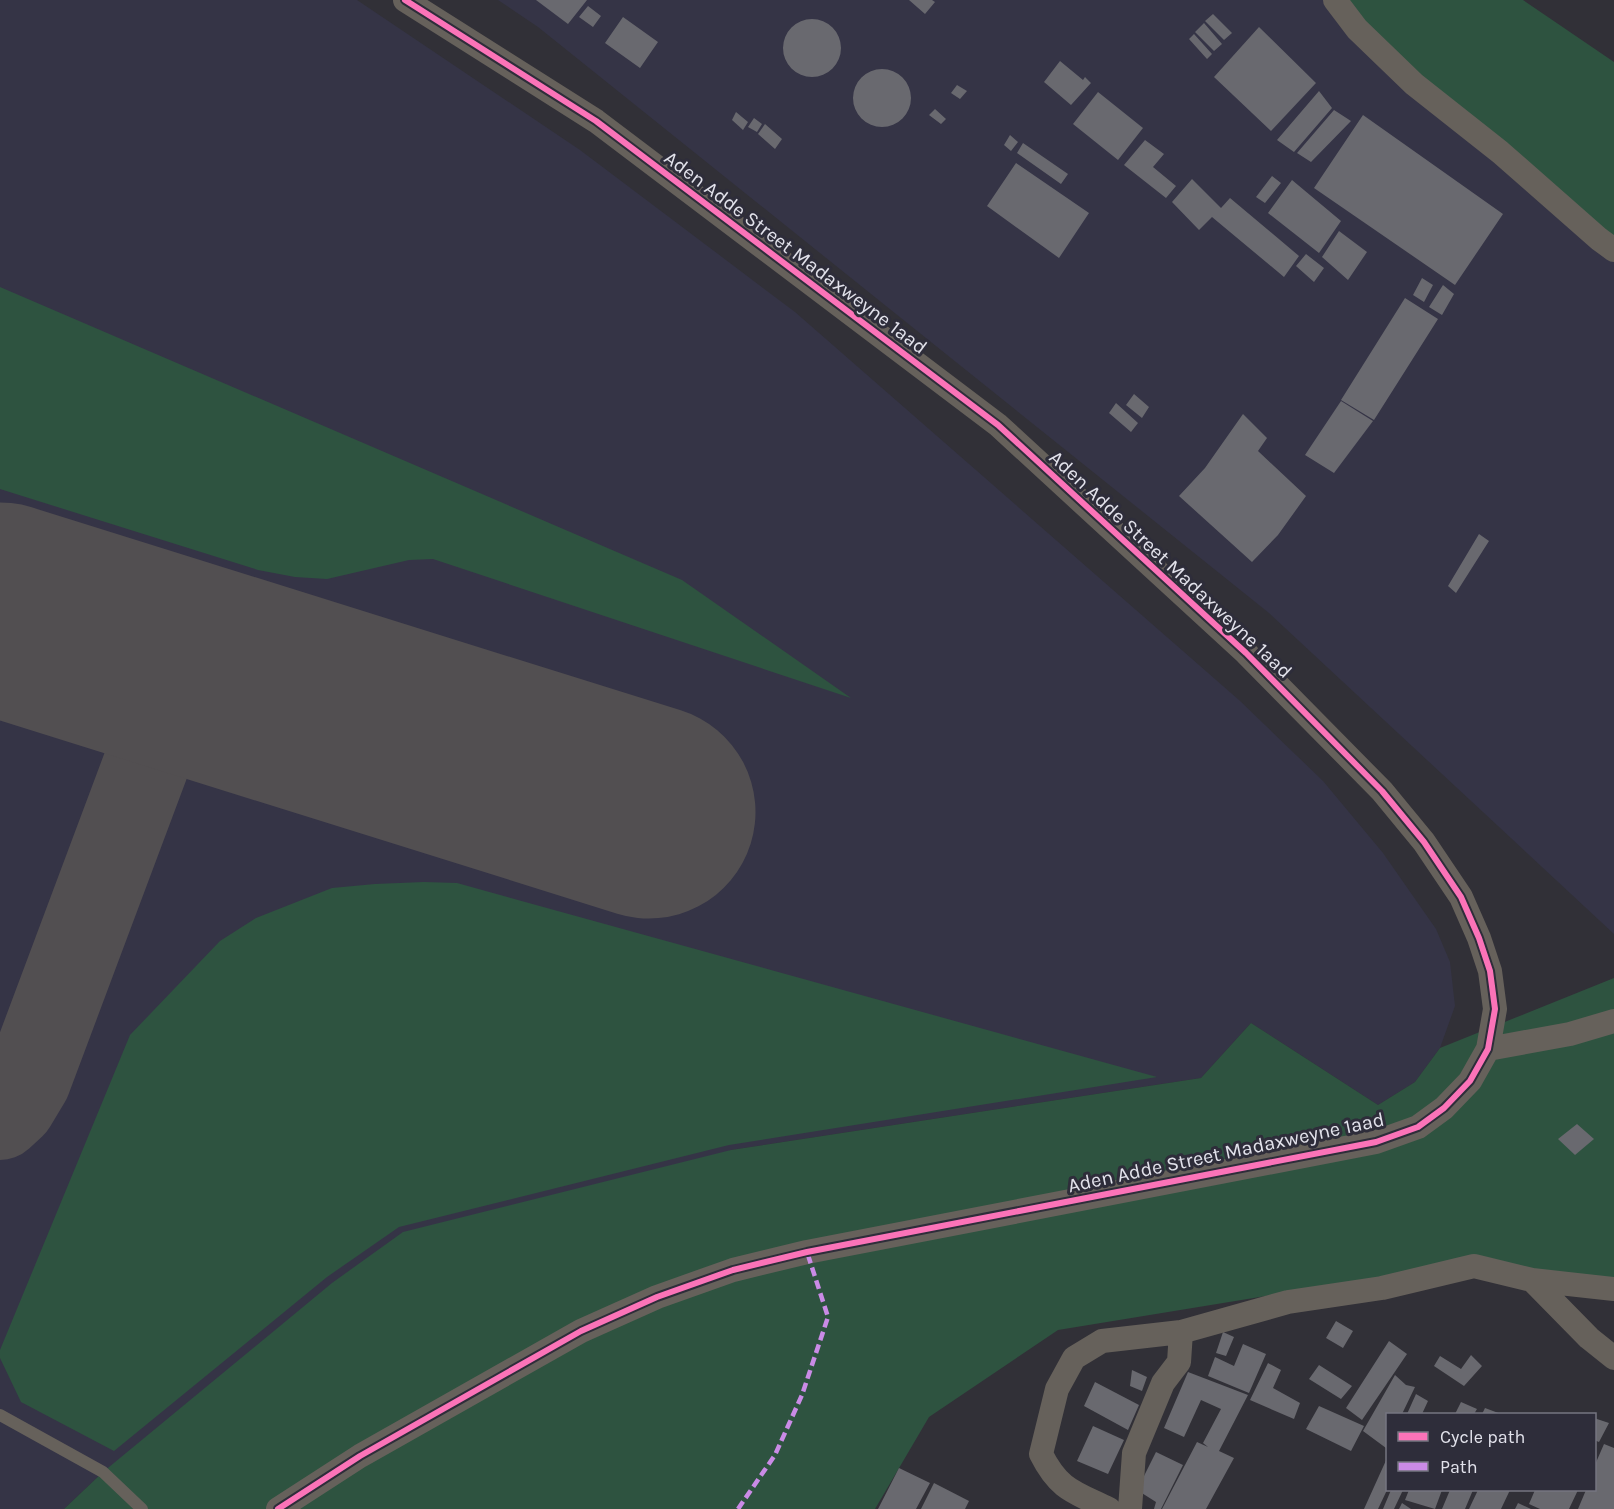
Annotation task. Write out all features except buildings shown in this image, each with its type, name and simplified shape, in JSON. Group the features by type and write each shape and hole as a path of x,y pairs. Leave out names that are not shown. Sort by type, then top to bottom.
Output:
{"street":[{"name":"Aden Adde Street Madaxweyne 1aad","path":"278,1509 360,1456 581,1331 657,1297 733,1270 807,1252 1376,1142 1418,1126 1444,1108 1470,1081 1488,1049 1495,1009 1490,971 1479,938 1461,897 1424,842 1382,791 1246,653 998,425 596,121 405,0"},
{"path":"1335,0 1357,30 1414,84 1500,152 1614,250"},
{"path":"1488,1049 1570,1034 1614,1021"},
{"path":"1109,1509 1065,1487 1051,1473 1041,1454 1057,1389 1074,1359 1102,1341 1181,1332 1288,1302 1382,1288 1474,1266 1532,1280 1614,1289"},
{"path":"1532,1280 1589,1338 1614,1358"},
{"path":"1130,1509 1134,1453 1163,1383 1179,1362 1181,1332"}],"lane":[{"path":"0,1415 103,1472 141,1509"}],"shaded area":[{"path":"0,0 357,0 580,150 795,312 1239,700 1323,781 1383,853 1436,929 1450,962 1455,1006 1440,1048 1415,1082 1378,1105 1251,1023 1201,1078 731,1150 103,1472 64,1509 0,1509"},
{"path":"498,0 1338,0 1614,252 1614,934 1269,613 538,27"}],"green space":[{"path":"1338,0 1523,0 1614,62 1614,252"},
{"path":"0,287 682,580 851,698 433,559 409,560 327,579 295,577 258,570 0,489"},
{"path":"424,882 457,883 1157,1077 729,1145 399,1227 327,1277 114,1451 21,1402 0,1358 0,1350 130,1035 220,941 256,918 332,888"},
{"path":"1614,978 1614,1283 1455,1265 1058,1330 929,1417 875,1509 64,1509 103,1472 332,1283 403,1232 731,1150 1201,1078 1251,1023 1378,1105 1415,1082 1440,1048"}],"taxiway":[{"path":"0,1117 13,1105 28,1080 183,666"}],"runway":[{"path":"0,609 649,812"}],"marked path":[{"path":"738,1509 775,1455 802,1395 828,1317 807,1252"}],"cycle path":[{"path":"278,1509 360,1456 581,1331 657,1297 733,1270 807,1252 1376,1142 1418,1127 1444,1108 1470,1081 1488,1049 1495,1009 1490,971 1479,938 1461,897 1424,842 1382,791 1246,653 998,425 596,121 405,0"}]}
